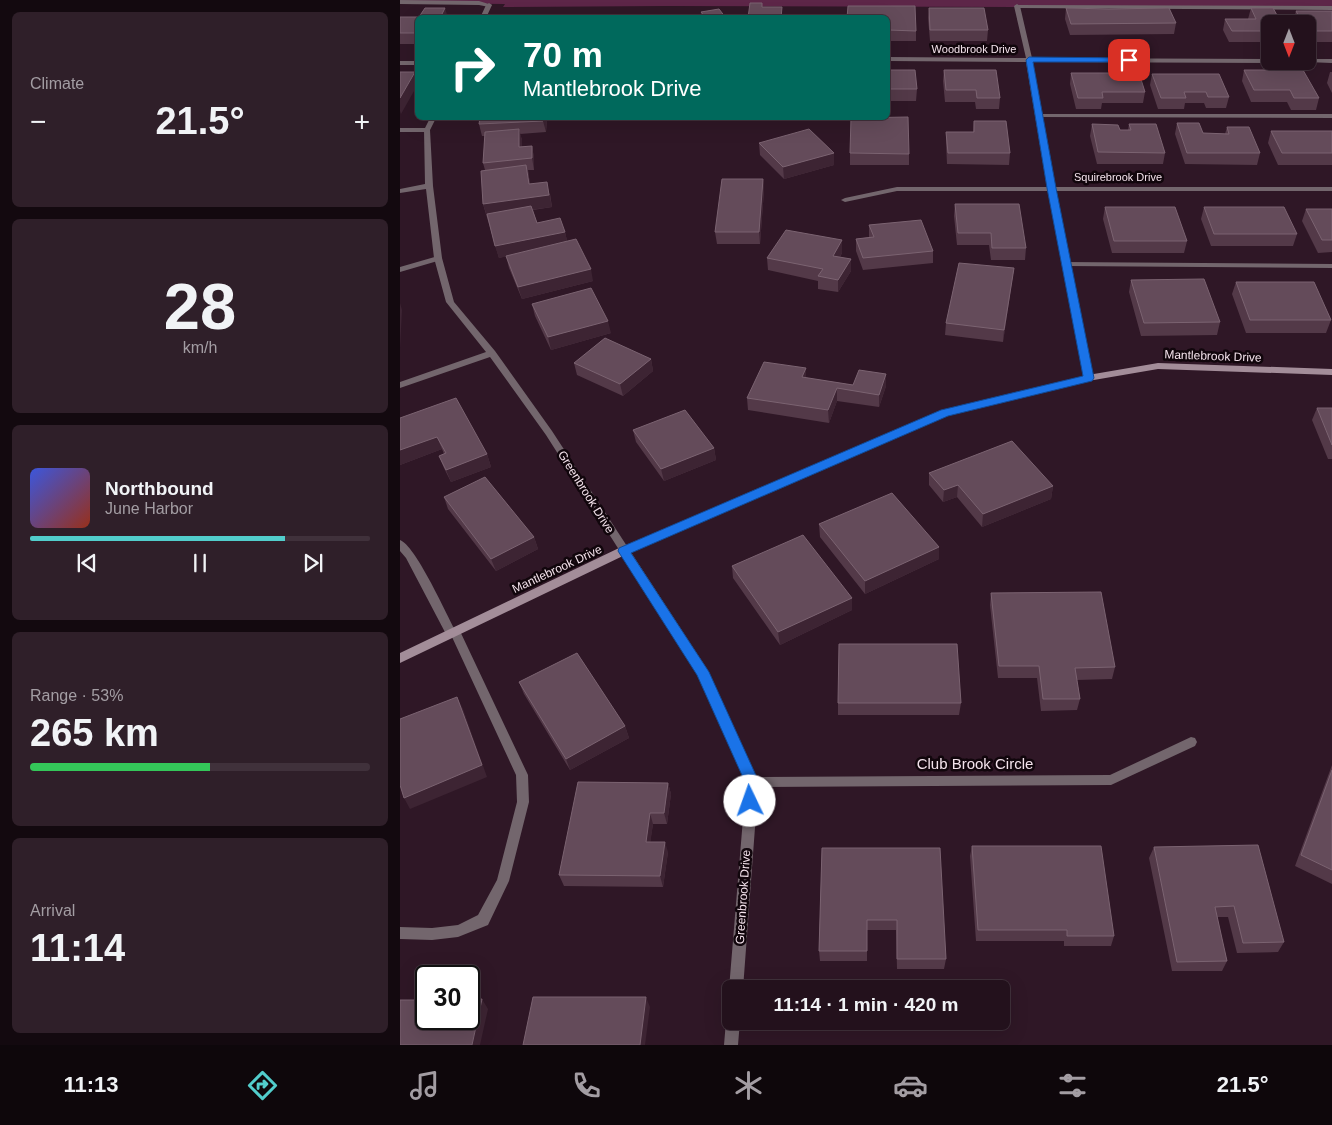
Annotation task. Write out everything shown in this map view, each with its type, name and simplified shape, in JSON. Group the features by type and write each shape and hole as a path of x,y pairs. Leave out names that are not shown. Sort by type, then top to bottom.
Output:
{"street":[{"path":"400,2 478,3 490,5 485,15"},
{"path":"1088,378 1051,188 1029,60 1017,6 1332,8"},
{"name":"Woodbrook Drive","path":"890,59 1261,61"},
{"path":"1316,61 1332,61"},
{"path":"400,63 415,63"},
{"path":"1039,115 1332,116"},
{"name":"Greenbrook Drive","path":"432,120 427,130 429,186 438,258 450,302 492,353 549,433 623,551 703,672 752,782 737,980"},
{"path":"400,130 427,130"},
{"path":"400,191 429,186"},
{"name":"Squirebrook Drive","path":"845,200 896,188 1332,189"},
{"path":"400,270 438,258"},
{"path":"1066,264 1332,266"},
{"path":"400,385 492,353"},
{"name":"Mantlebrook Drive","path":"400,658 623,551 945,413 1088,378 1158,366 1332,372"},
{"path":"400,544 410,556 453,633 522,775 524,802 503,881 483,920 458,931 432,934 400,933"},
{"name":"Club Brook Circle","path":"752,782 1111,780 1191,742"},
{"path":"731,1045 732,1030"}],"shaded area":[{"path":"400,0 1332,0 1332,8 503,7 505,4 400,3"}],"building":[{"path":"750,3 762,3 762,7 782,7 781,15 748,15"},
{"path":"848,6 915,6 916,31 890,30 890,15 847,15"},
{"path":"425,8 445,8 442,15 420,15"},
{"path":"929,8 984,8 988,30 930,30"},
{"path":"1066,8 1169,8 1176,23 1071,24"},
{"path":"1251,8 1273,8 1277,15 1261,15 1261,31 1232,31 1225,19 1256,19"},
{"path":"719,9 724,15 704,15 701,12"},
{"path":"1296,11 1332,11 1332,31 1316,31 1316,15 1298,15"},
{"path":"400,17 415,17 415,33 400,33"},
{"path":"890,70 915,70 917,89 890,89"},
{"path":"944,70 996,70 1000,98 977,98 976,90 946,90"},
{"path":"1244,70 1303,70 1319,98 1294,98 1290,90 1254,90"},
{"path":"400,72 415,72 400,98"},
{"path":"1071,73 1139,73 1145,92 1102,92 1103,98 1078,98"},
{"path":"1152,74 1219,74 1229,97 1208,97 1206,92 1184,92 1186,98 1161,98"},
{"path":"890,117 908,117 909,154 850,153 851,120 890,120"},
{"path":"480,120 543,120 543,121 479,124"},
{"path":"974,121 1006,121 1010,153 948,153 946,132 974,132"},
{"path":"1177,123 1199,123 1203,133 1229,134 1227,127 1249,127 1260,153 1187,153"},
{"path":"1092,124 1118,125 1120,130 1131,130 1129,124 1156,124 1165,153 1098,152"},
{"path":"519,129 519,147 532,146 532,158 483,163 485,132"},
{"path":"809,129 834,153 783,167 759,143"},
{"path":"1271,131 1332,131 1332,153 1282,153"},
{"path":"526,165 529,184 547,182 549,195 483,204 481,171"},
{"path":"722,179 763,179 759,232 715,232"},
{"path":"955,204 1019,204 1026,248 992,248 991,233 958,233"},
{"path":"531,206 537,223 560,218 565,232 495,246 487,214"},
{"path":"1105,207 1175,207 1187,241 1114,241"},
{"path":"1204,207 1284,207 1297,234 1214,234"},
{"path":"1306,209 1332,209 1332,240 1322,240"},
{"path":"921,220 933,251 863,258 856,239 874,237 869,225"},
{"path":"786,230 842,240 833,256 851,259 838,280 818,276 823,269 767,258"},
{"path":"576,239 591,269 518,287 506,256"},
{"path":"959,263 1014,268 1004,330 946,323"},
{"path":"1204,279 1220,322 1144,323 1131,280"},
{"path":"1236,282 1314,282 1331,320 1250,320"},
{"path":"591,288 608,321 548,337 532,304"},
{"path":"605,338 651,359 620,384 574,363"},
{"path":"764,362 806,368 802,377 853,385 859,370 886,374 879,395 837,388 828,410 747,398"},
{"path":"456,398 487,454 446,470 439,456 446,453 437,437 400,450 400,418"},
{"path":"1317,408 1332,408 1332,445"},
{"path":"685,410 714,448 661,469 633,430"},
{"path":"1012,441 1053,486 983,514 958,485 944,490 929,473"},
{"path":"485,477 534,537 491,559 444,497"},
{"path":"892,493 939,547 865,581 819,524"},
{"path":"803,535 852,598 778,632 732,566"},
{"path":"1101,592 1115,667 1075,668 1080,699 1043,699 1039,666 999,666 991,593"},
{"path":"839,644 957,644 961,703 838,703"},
{"path":"577,653 625,726 566,759 519,682"},
{"path":"457,697 482,765 404,798 400,785 400,719"},
{"path":"1332,770 1332,870 1301,855"},
{"path":"578,782 668,783 664,813 650,813 646,842 665,842 660,876 559,875"},
{"path":"1258,845 1284,942 1243,943 1234,906 1215,907 1227,961 1177,962 1154,847"},
{"path":"972,846 1101,846 1114,936 1067,936 1067,930 978,930"},
{"path":"822,848 940,848 946,959 897,959 897,920 867,920 867,951 819,951"},
{"path":"533,997 646,997 640,1045 523,1045"},
{"path":"400,1000 415,1000 415,1030 475,1030 472,1045 400,1045"}],"route":[{"path":"750,801 752,782 703,672 623,551 945,413 1088,378 1051,188 1029,60 1129,60"}]}
